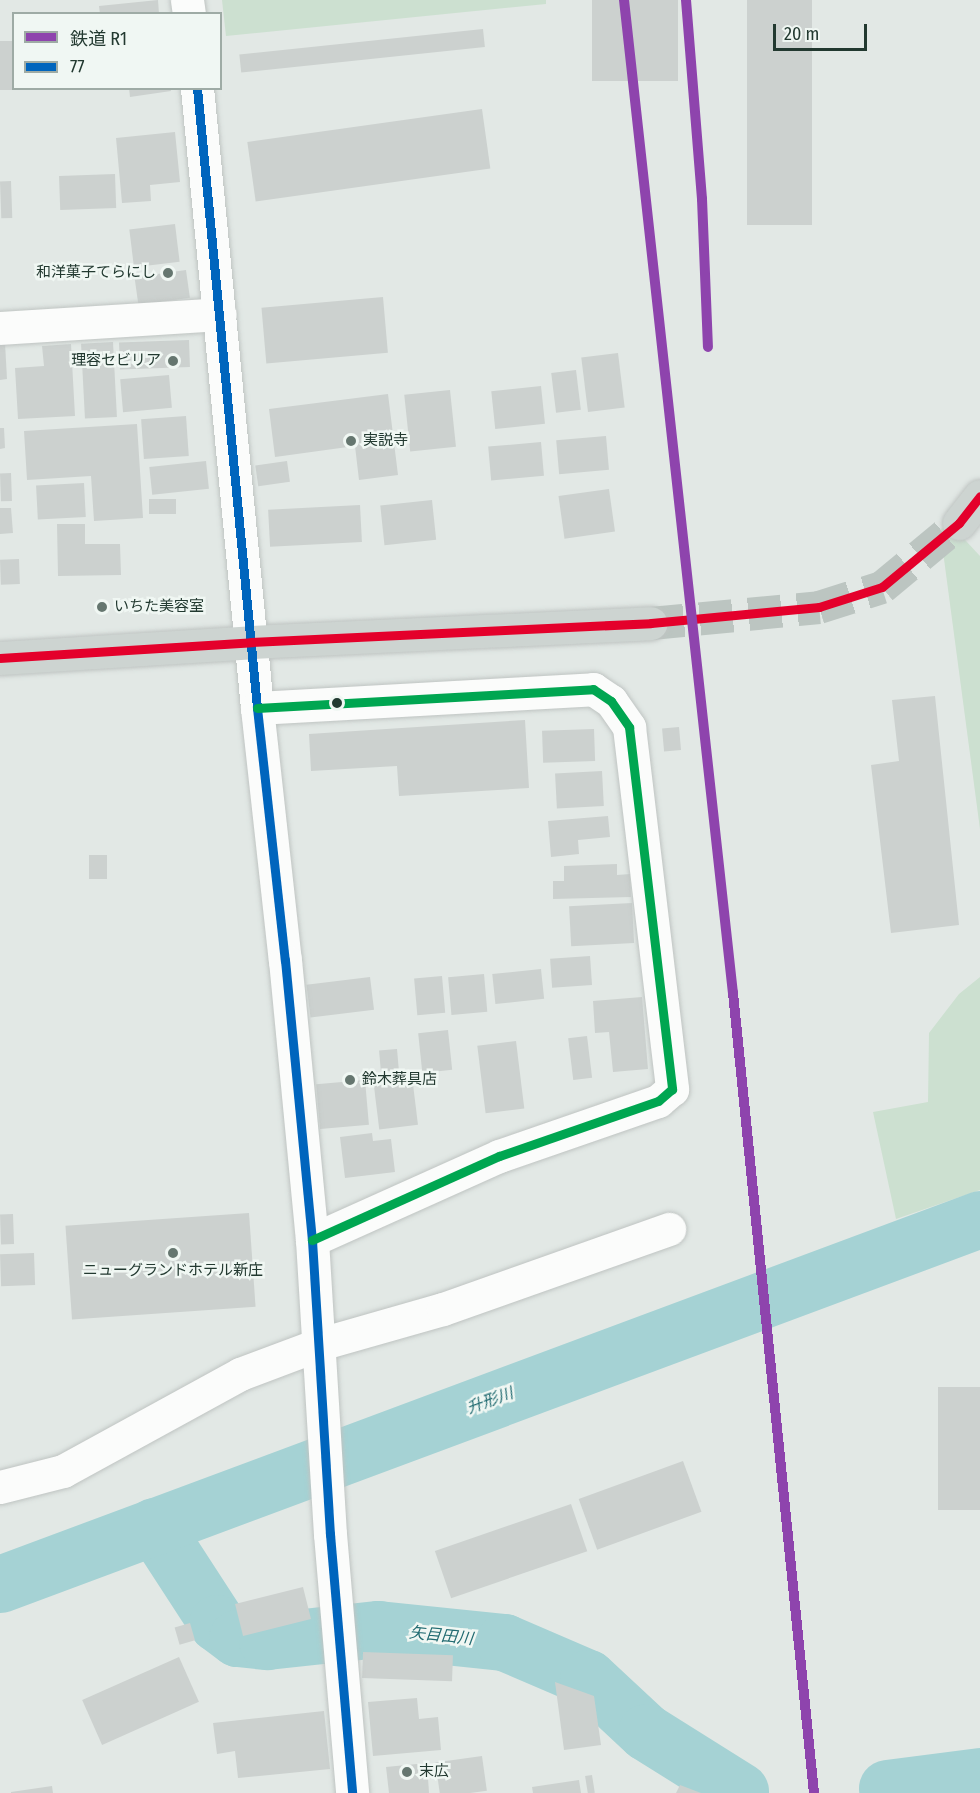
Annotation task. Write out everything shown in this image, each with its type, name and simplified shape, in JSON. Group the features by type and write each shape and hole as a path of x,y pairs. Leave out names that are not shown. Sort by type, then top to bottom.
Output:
{"main road":[{"path":"959,523 980,496"},
{"path":"0,658 251,642 651,623"}],"street":[{"path":"197,90 257,708 285,960 312,1240 330,1534 352,1793"},
{"path":"0,328 220,314"},
{"path":"257,708 593,689 611,702 629,727 672,1089 658,1101 499,1156 312,1240"},
{"path":"0,1487 63,1471 240,1374 319,1359 443,1309 669,1229"}],"green space":[{"path":"222,0 546,0 546,4 226,36"},
{"path":"952,526 980,556 980,829 940,529"},
{"path":"980,977 980,1190 896,1219 873,1112 928,1102 929,1033 959,994"}],"building":[{"path":"158,0 159,12 100,12 99,6"},
{"path":"592,0 678,0 678,81 592,81"},
{"path":"747,0 812,0 812,225 747,225"},
{"path":"483,29 485,47 241,73 239,55"},
{"path":"0,41 12,41 12,90 0,90"},
{"path":"129,90 171,91 130,97"},
{"path":"482,109 490,168 256,201 247,142"},
{"path":"175,132 180,182 150,185 151,201 122,203 116,138"},
{"path":"115,174 116,208 60,210 59,176"},
{"path":"0,181 11,181 12,218 1,218"},
{"path":"175,224 180,262 134,267 129,230"},
{"path":"186,270 190,298 138,305 135,277"},
{"path":"383,297 388,353 266,363 261,308"},
{"path":"189,340 190,367 120,369 119,342"},
{"path":"113,342 117,417 85,419 81,344"},
{"path":"0,343 5,343 7,379 0,380"},
{"path":"71,344 75,416 18,419 15,368 44,366 42,346"},
{"path":"618,353 625,408 588,412 581,358"},
{"path":"576,370 581,410 556,413 551,373"},
{"path":"169,375 172,408 123,412 120,379"},
{"path":"541,386 545,424 495,429 491,391"},
{"path":"450,390 456,447 410,451 404,395"},
{"path":"388,394 398,475 359,480 355,446 275,457 269,409"},
{"path":"186,416 189,456 144,459 141,419"},
{"path":"137,424 143,518 94,521 91,476 27,480 24,431"},
{"path":"0,428 4,428 5,448 0,449"},
{"path":"606,436 609,470 559,474 556,440"},
{"path":"541,442 544,476 491,480 488,447"},
{"path":"206,461 209,489 152,495 149,467"},
{"path":"287,461 290,482 258,486 255,465"},
{"path":"0,473 11,473 12,501 1,501"},
{"path":"84,483 86,517 38,519 36,486"},
{"path":"609,489 615,532 564,539 558,496"},
{"path":"149,499 176,499 176,514 149,514"},
{"path":"432,500 436,540 384,545 380,505"},
{"path":"360,505 362,542 270,547 268,510"},
{"path":"0,508 11,508 13,533 0,534"},
{"path":"57,524 85,524 85,544 120,544 121,575 58,576"},
{"path":"19,559 20,584 1,585 0,560"},
{"path":"935,696 959,925 891,933 871,765 899,761 892,700"},
{"path":"525,720 529,788 399,796 397,766 311,771 309,734"},
{"path":"679,727 681,750 664,751 662,728"},
{"path":"594,729 595,761 543,763 542,731"},
{"path":"602,771 604,806 557,808 555,773"},
{"path":"608,816 610,837 578,840 579,854 551,857 548,821"},
{"path":"89,855 107,855 107,879 89,879"},
{"path":"617,864 617,875 630,874 631,897 553,899 553,881 564,881 564,866"},
{"path":"632,903 634,943 571,946 569,906"},
{"path":"590,956 592,985 552,988 550,959"},
{"path":"541,969 544,999 495,1004 492,974"},
{"path":"484,974 487,1012 451,1015 448,977"},
{"path":"442,976 445,1013 417,1015 414,978"},
{"path":"370,977 374,1010 310,1018 306,985"},
{"path":"642,997 648,1069 613,1072 609,1032 595,1033 593,1001"},
{"path":"448,1030 452,1070 422,1073 418,1033"},
{"path":"587,1036 592,1078 573,1080 568,1038"},
{"path":"516,1041 524,1108 486,1113 477,1046"},
{"path":"397,1049 399,1070 381,1071 379,1051"},
{"path":"412,1076 418,1125 379,1129 373,1081"},
{"path":"365,1080 369,1125 320,1129 316,1084"},
{"path":"372,1133 373,1141 391,1139 395,1172 345,1178 340,1137"},
{"path":"249,1213 256,1307 72,1320 65,1226"},
{"path":"0,1214 13,1214 14,1244 1,1244"},
{"path":"34,1253 35,1285 1,1286 0,1254"},
{"path":"938,1387 980,1387 980,1510 938,1510"},
{"path":"683,1461 701,1512 597,1550 579,1499"},
{"path":"571,1504 587,1551 451,1598 435,1551"},
{"path":"303,1587 311,1619 243,1636 235,1604"},
{"path":"190,1623 195,1640 180,1645 175,1627"},
{"path":"363,1652 453,1655 452,1681 362,1678"},
{"path":"179,1657 199,1702 102,1745 82,1700"},
{"path":"555,1682 594,1696 601,1745 564,1750"},
{"path":"417,1698 419,1719 438,1717 441,1750 373,1756 368,1702"},
{"path":"324,1711 330,1769 238,1778 235,1751 217,1754 213,1723"},
{"path":"482,1756 487,1791 440,1793 435,1763"},
{"path":"427,1763 429,1793 389,1793 386,1767"},
{"path":"592,1775 595,1793 588,1793 585,1776"},
{"path":"579,1780 581,1793 533,1793 532,1787"},
{"path":"680,1785 701,1793 676,1793"},
{"path":"52,1786 53,1793 11,1793 11,1792"}],"waterway":[{"name":"升形川","path":"0,1584 980,1219"},
{"name":"矢目田川","path":"154,1526 217,1623 237,1638 267,1641 378,1629 504,1642 588,1678 646,1732 740,1791"},
{"name":"矢目田川","path":"887,1788 980,1776"}],"tunnel":[{"path":"651,623 819,607 882,587 959,523"}],"rail line":[{"name":"R1","path":"624,0 733,993 814,1793"},
{"name":"R1","path":"686,0 702,199 708,347"}],"transit line":[{"name":"77","path":"197,90 257,708 285,960 312,1240 330,1534 352,1793"},
{"path":"0,658 251,642 651,623 819,607 882,587 959,523 980,496"},
{"path":"257,708 593,689 611,701 629,727 672,1089 658,1101 499,1156 312,1240"}],"place":[{"name":"和洋菓子てらにし","path":"168,273"},
{"name":"理容セビリア","path":"173,361"},
{"name":"実説寺","path":"351,441"},
{"name":"いちた美容室","path":"102,607"},
{"name":"鈴木葬具店","path":"350,1080"},
{"name":"ニューグランドホテル新庄","path":"173,1253"},
{"name":"末広","path":"407,1772"}]}
